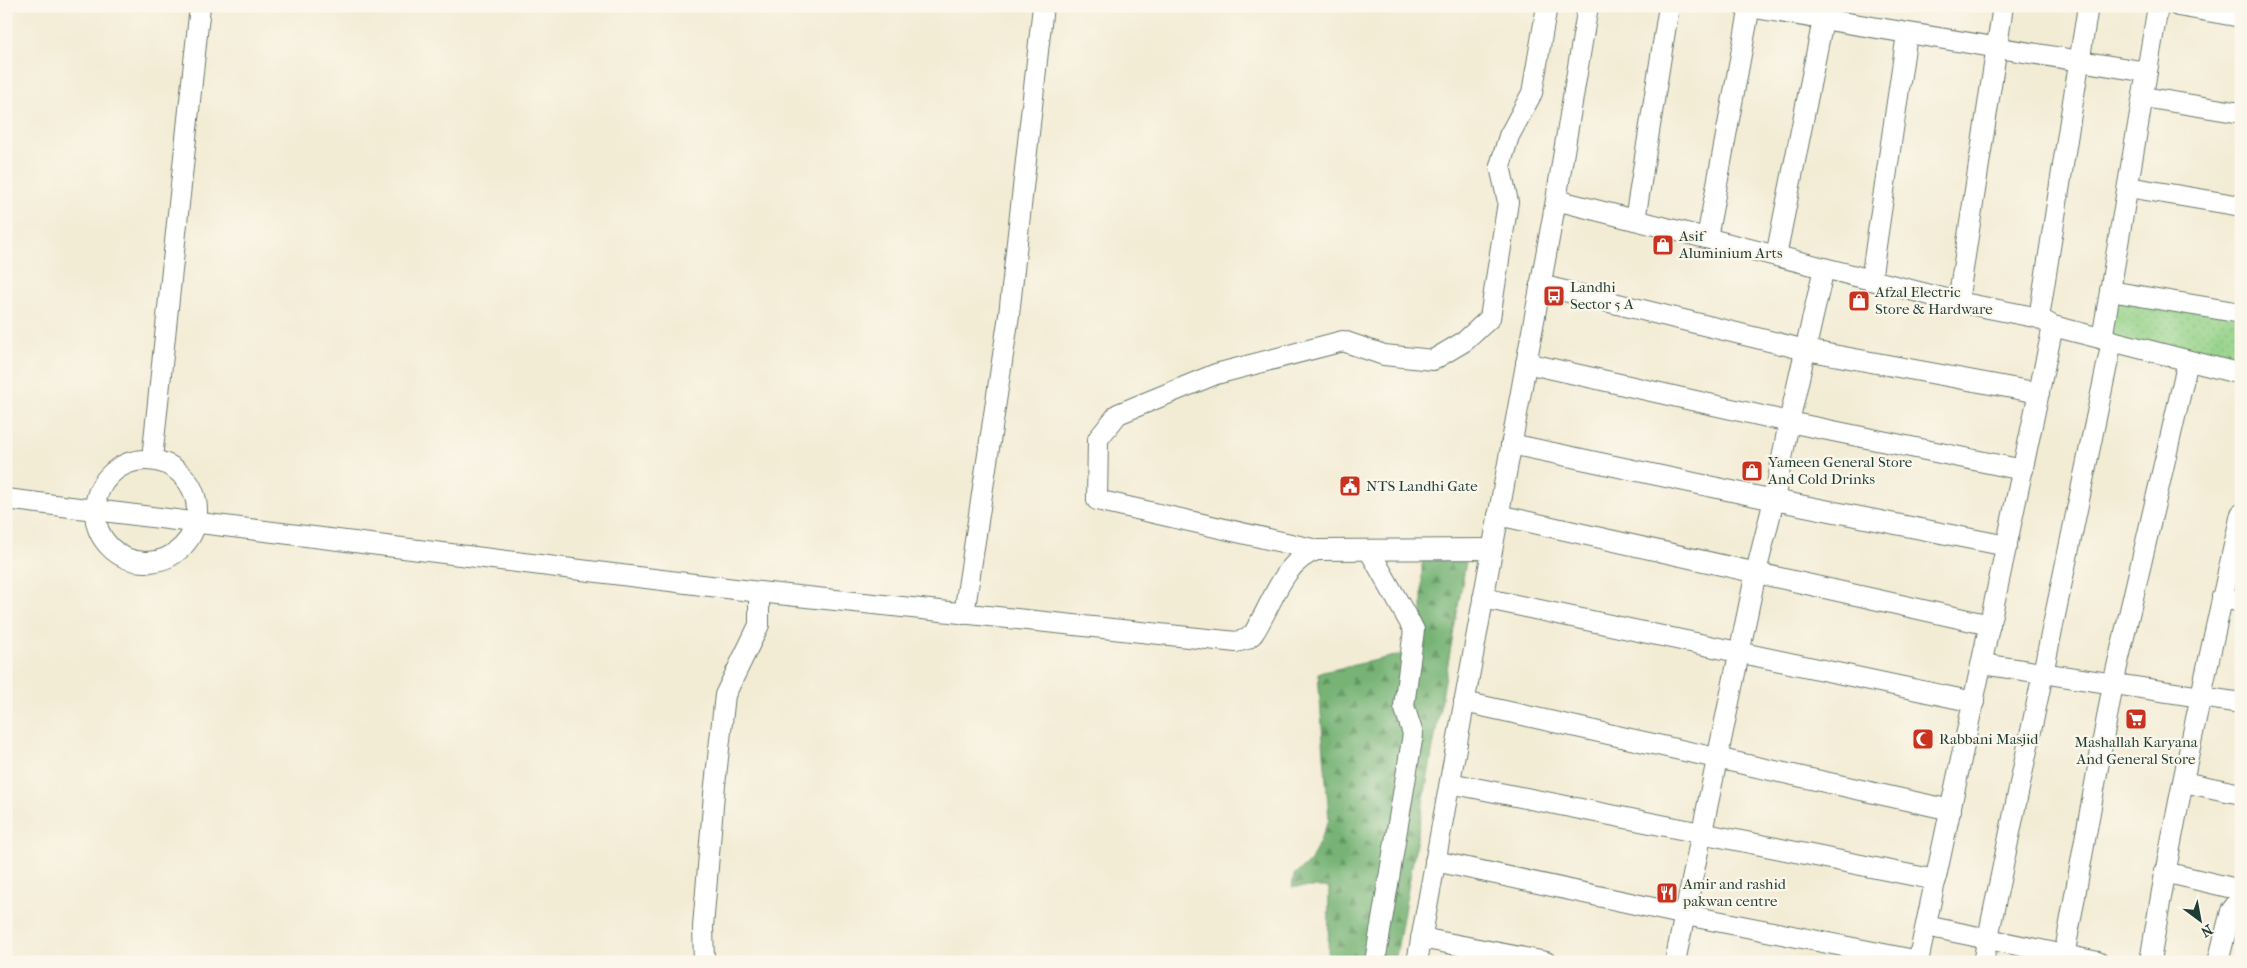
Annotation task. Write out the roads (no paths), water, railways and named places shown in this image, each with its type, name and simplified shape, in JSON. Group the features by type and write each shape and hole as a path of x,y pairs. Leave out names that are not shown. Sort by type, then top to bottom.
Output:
{"street":[{"path":"152,459 200,6"},
{"path":"964,614 1009,314 1044,6"},
{"path":"1492,549 1317,550 1097,500 1098,439 1118,414 1216,374 1343,341 1384,355 1433,360 1465,341 1484,324 1490,318 1508,202 1500,166 1509,136 1532,92 1546,6"},
{"path":"1417,962 1556,200 1588,6"},
{"path":"1635,220 1669,6"},
{"path":"1958,302 2003,6"},
{"path":"1435,861 1686,915 1919,961 2039,393 2046,322 2079,60 2088,6"},
{"path":"1983,962 2107,340 2110,291 2158,6"},
{"path":"2178,6 2241,17"},
{"path":"1707,238 1747,7 2147,72"},
{"path":"1776,256 1823,20"},
{"path":"1871,280 1907,34"},
{"path":"2143,97 2241,113"},
{"path":"2128,188 2241,206"},
{"path":"1556,200 1958,302 2046,322 2107,340 2241,374"},
{"path":"1675,962 1756,572 1774,500 1789,422 1824,268"},
{"path":"1540,285 1806,350 2039,393"},
{"path":"2110,291 2241,313"},
{"path":"2064,958 2114,684 2188,361"},
{"path":"1526,362 1789,422 2023,470"},
{"path":"1511,444 1774,500 2007,546"},
{"path":"152,459 172,466 189,480 197,500 197,521 192,536 182,548 170,556 155,562 140,562 125,558 113,550 103,538 96,525 95,510 98,493 106,478 119,467 135,460 152,459"},
{"path":"6,499 197,521 759,592 1236,642 1247,639 1254,634 1292,565 1308,553 1317,550"},
{"path":"2150,962 2164,872 2200,697 2231,600 2241,514"},
{"path":"1498,515 1990,625"},
{"path":"1368,550 1414,630 1404,706 1413,734 1375,962"},
{"path":"704,962 703,927 714,794 725,695 758,625 759,592"},
{"path":"1483,598 1974,702"},
{"path":"1982,664 2241,703"},
{"path":"1464,702 1951,810"},
{"path":"2183,782 2241,794"},
{"path":"1450,783 1936,880"},
{"path":"2164,872 2241,890"},
{"path":"2218,962 2231,911 2241,898"},
{"path":"1926,926 1987,937 2064,958 2098,962"},
{"path":"1421,938 1546,962"}],"place":[{"name":"Asif Aluminium Arts","path":"1663,245"},
{"name":"Landhi Sector 5 A","path":"1554,296"},
{"name":"Afzal Electric Store & Hardware","path":"1859,301"},
{"name":"Yameen General Store And Cold Drinks","path":"1752,471"},
{"name":"NTS Landhi Gate","path":"1350,486"},
{"name":"Mashallah Karyana And General Store","path":"2136,719"},
{"name":"Rabbani Masjid","path":"1923,739"},
{"name":"Amir and rashid pakwan centre","path":"1667,893"}]}
